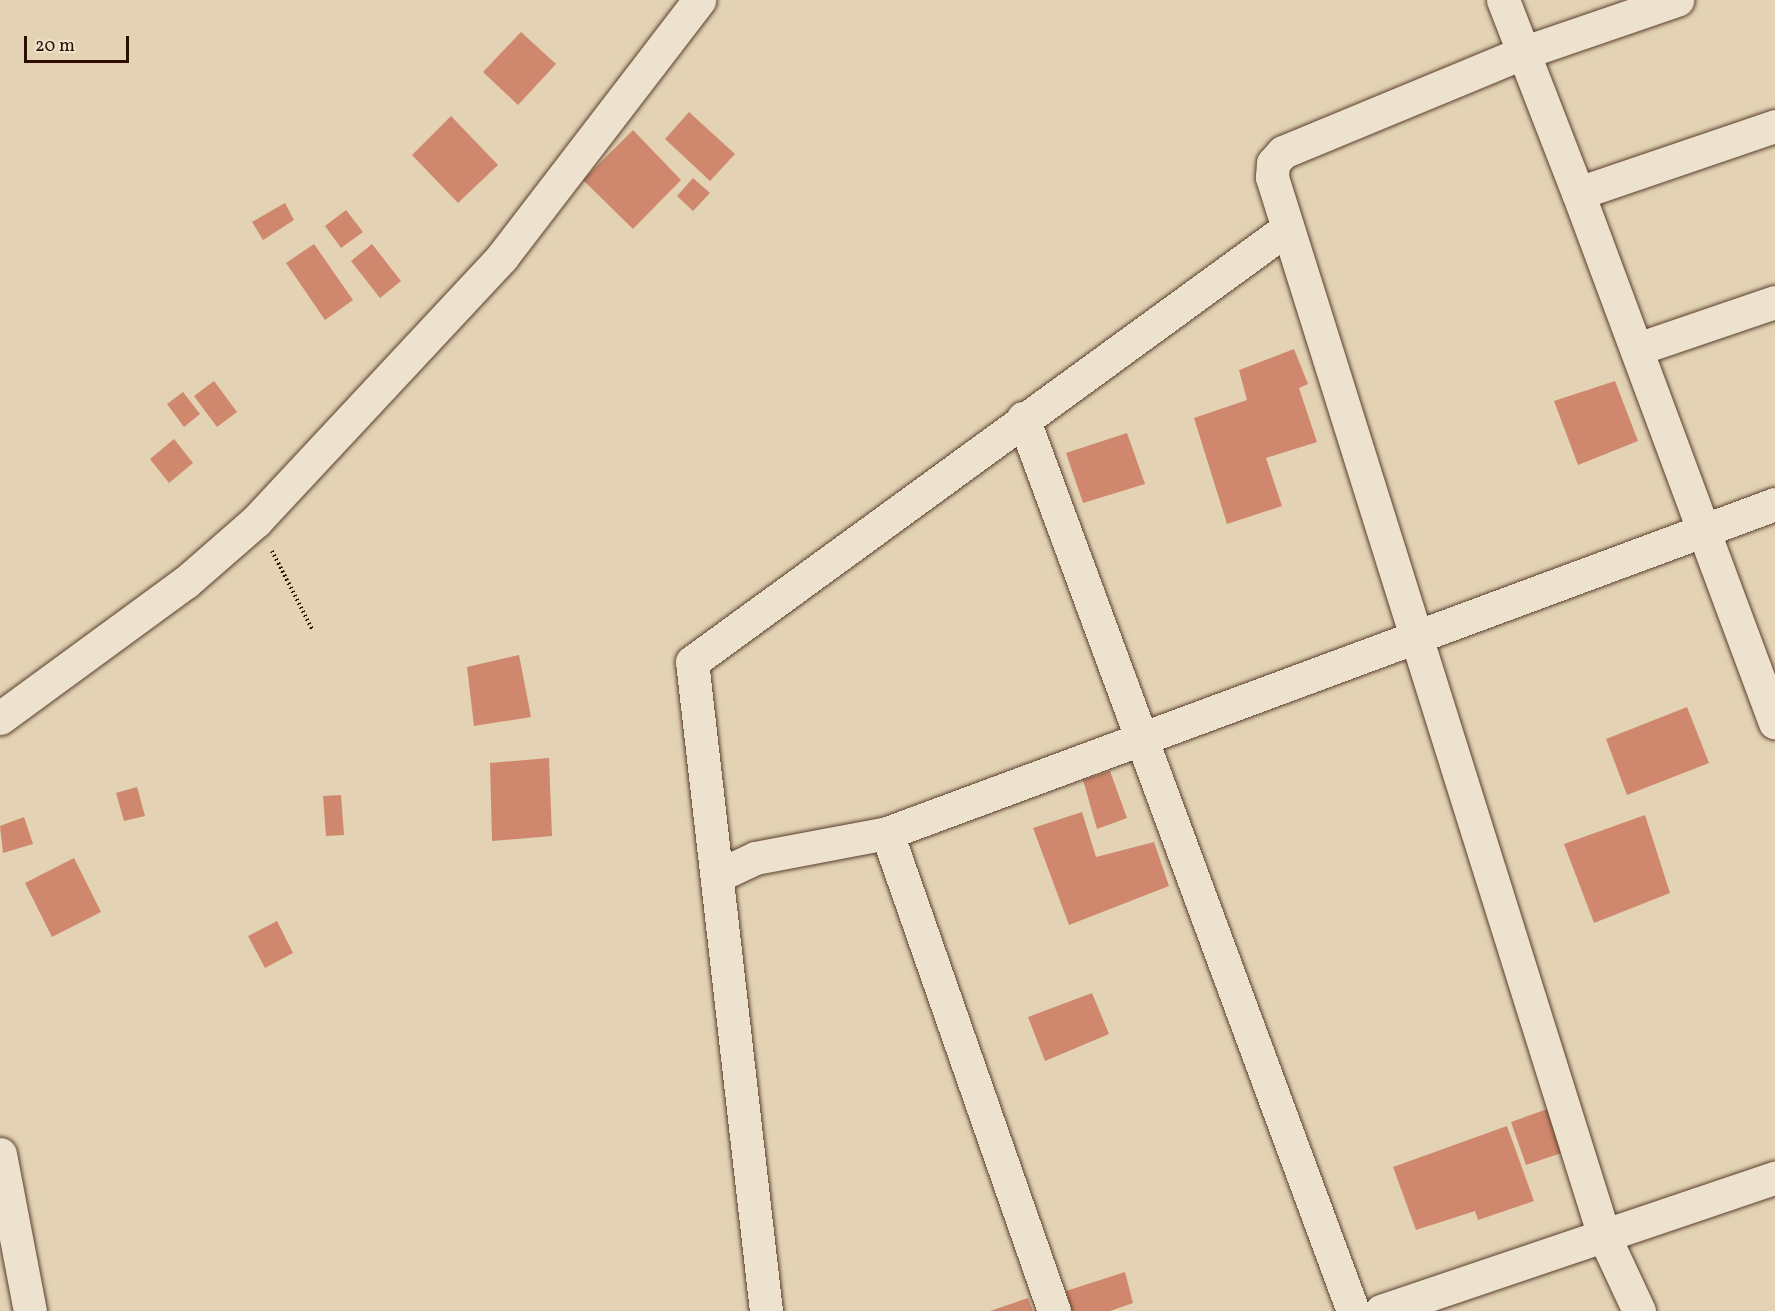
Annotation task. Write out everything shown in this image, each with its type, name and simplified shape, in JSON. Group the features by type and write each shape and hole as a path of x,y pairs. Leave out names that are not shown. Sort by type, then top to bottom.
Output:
{"street":[{"path":"0,718 186,582 256,521 502,257 699,0"},
{"path":"1503,0 1525,52 1706,527 1775,723"},
{"path":"1639,1311 1604,1236 1285,230 1272,177 1273,163 1283,153 1525,52 1677,0"},
{"path":"1578,193 1775,126"},
{"path":"766,1311 692,662 1023,418 1285,230"},
{"path":"1637,349 1775,302"},
{"path":"1023,418 1353,1311"},
{"path":"717,876 755,858 887,832 1416,639 1706,527 1775,504"},
{"path":"887,832 1054,1311"},
{"path":"0,1154 30,1311"},
{"path":"1381,1311 1775,1178"}],"path":[{"path":"256,521 312,629"}],"building":[{"path":"521,32 556,64 518,105 483,72"},
{"path":"689,112 735,154 710,181 665,139"},
{"path":"451,116 498,165 458,203 412,155"},
{"path":"633,130 681,180 633,229 583,180"},
{"path":"693,178 710,193 693,211 677,196"},
{"path":"285,203 294,220 263,240 252,222"},
{"path":"346,210 363,232 341,248 325,226"},
{"path":"314,244 353,300 325,320 286,263"},
{"path":"372,244 401,281 380,298 351,261"},
{"path":"1294,349 1308,384 1299,388 1317,442 1266,458 1282,506 1227,524 1194,418 1247,400 1239,370"},
{"path":"214,381 237,412 217,427 194,396"},
{"path":"1615,381 1638,441 1578,465 1554,401"},
{"path":"183,392 200,414 184,427 167,404"},
{"path":"1127,433 1145,484 1083,503 1066,453"},
{"path":"174,439 193,463 169,483 150,459"},
{"path":"519,655 531,717 474,726 467,667"},
{"path":"1687,707 1709,763 1627,795 1606,739"},
{"path":"549,758 552,836 492,841 490,763"},
{"path":"1110,771 1127,818 1097,829 1083,780"},
{"path":"137,787 145,816 124,821 116,793"},
{"path":"341,795 344,835 326,836 323,796"},
{"path":"1082,812 1096,857 1154,842 1169,886 1069,925 1033,828"},
{"path":"1645,815 1670,893 1594,923 1564,844"},
{"path":"24,817 33,844 3,853 0,826"},
{"path":"74,858 101,912 52,937 25,883"},
{"path":"277,921 293,953 265,968 248,936"},
{"path":"1092,993 1109,1034 1045,1061 1028,1017"},
{"path":"1567,1102 1582,1146 1526,1165 1511,1122"},
{"path":"1507,1126 1534,1201 1478,1220 1475,1211 1416,1230 1393,1167"},
{"path":"1125,1272 1133,1303 1110,1311 1072,1311 1066,1291"},
{"path":"1028,1298 1033,1311 990,1311"}]}
